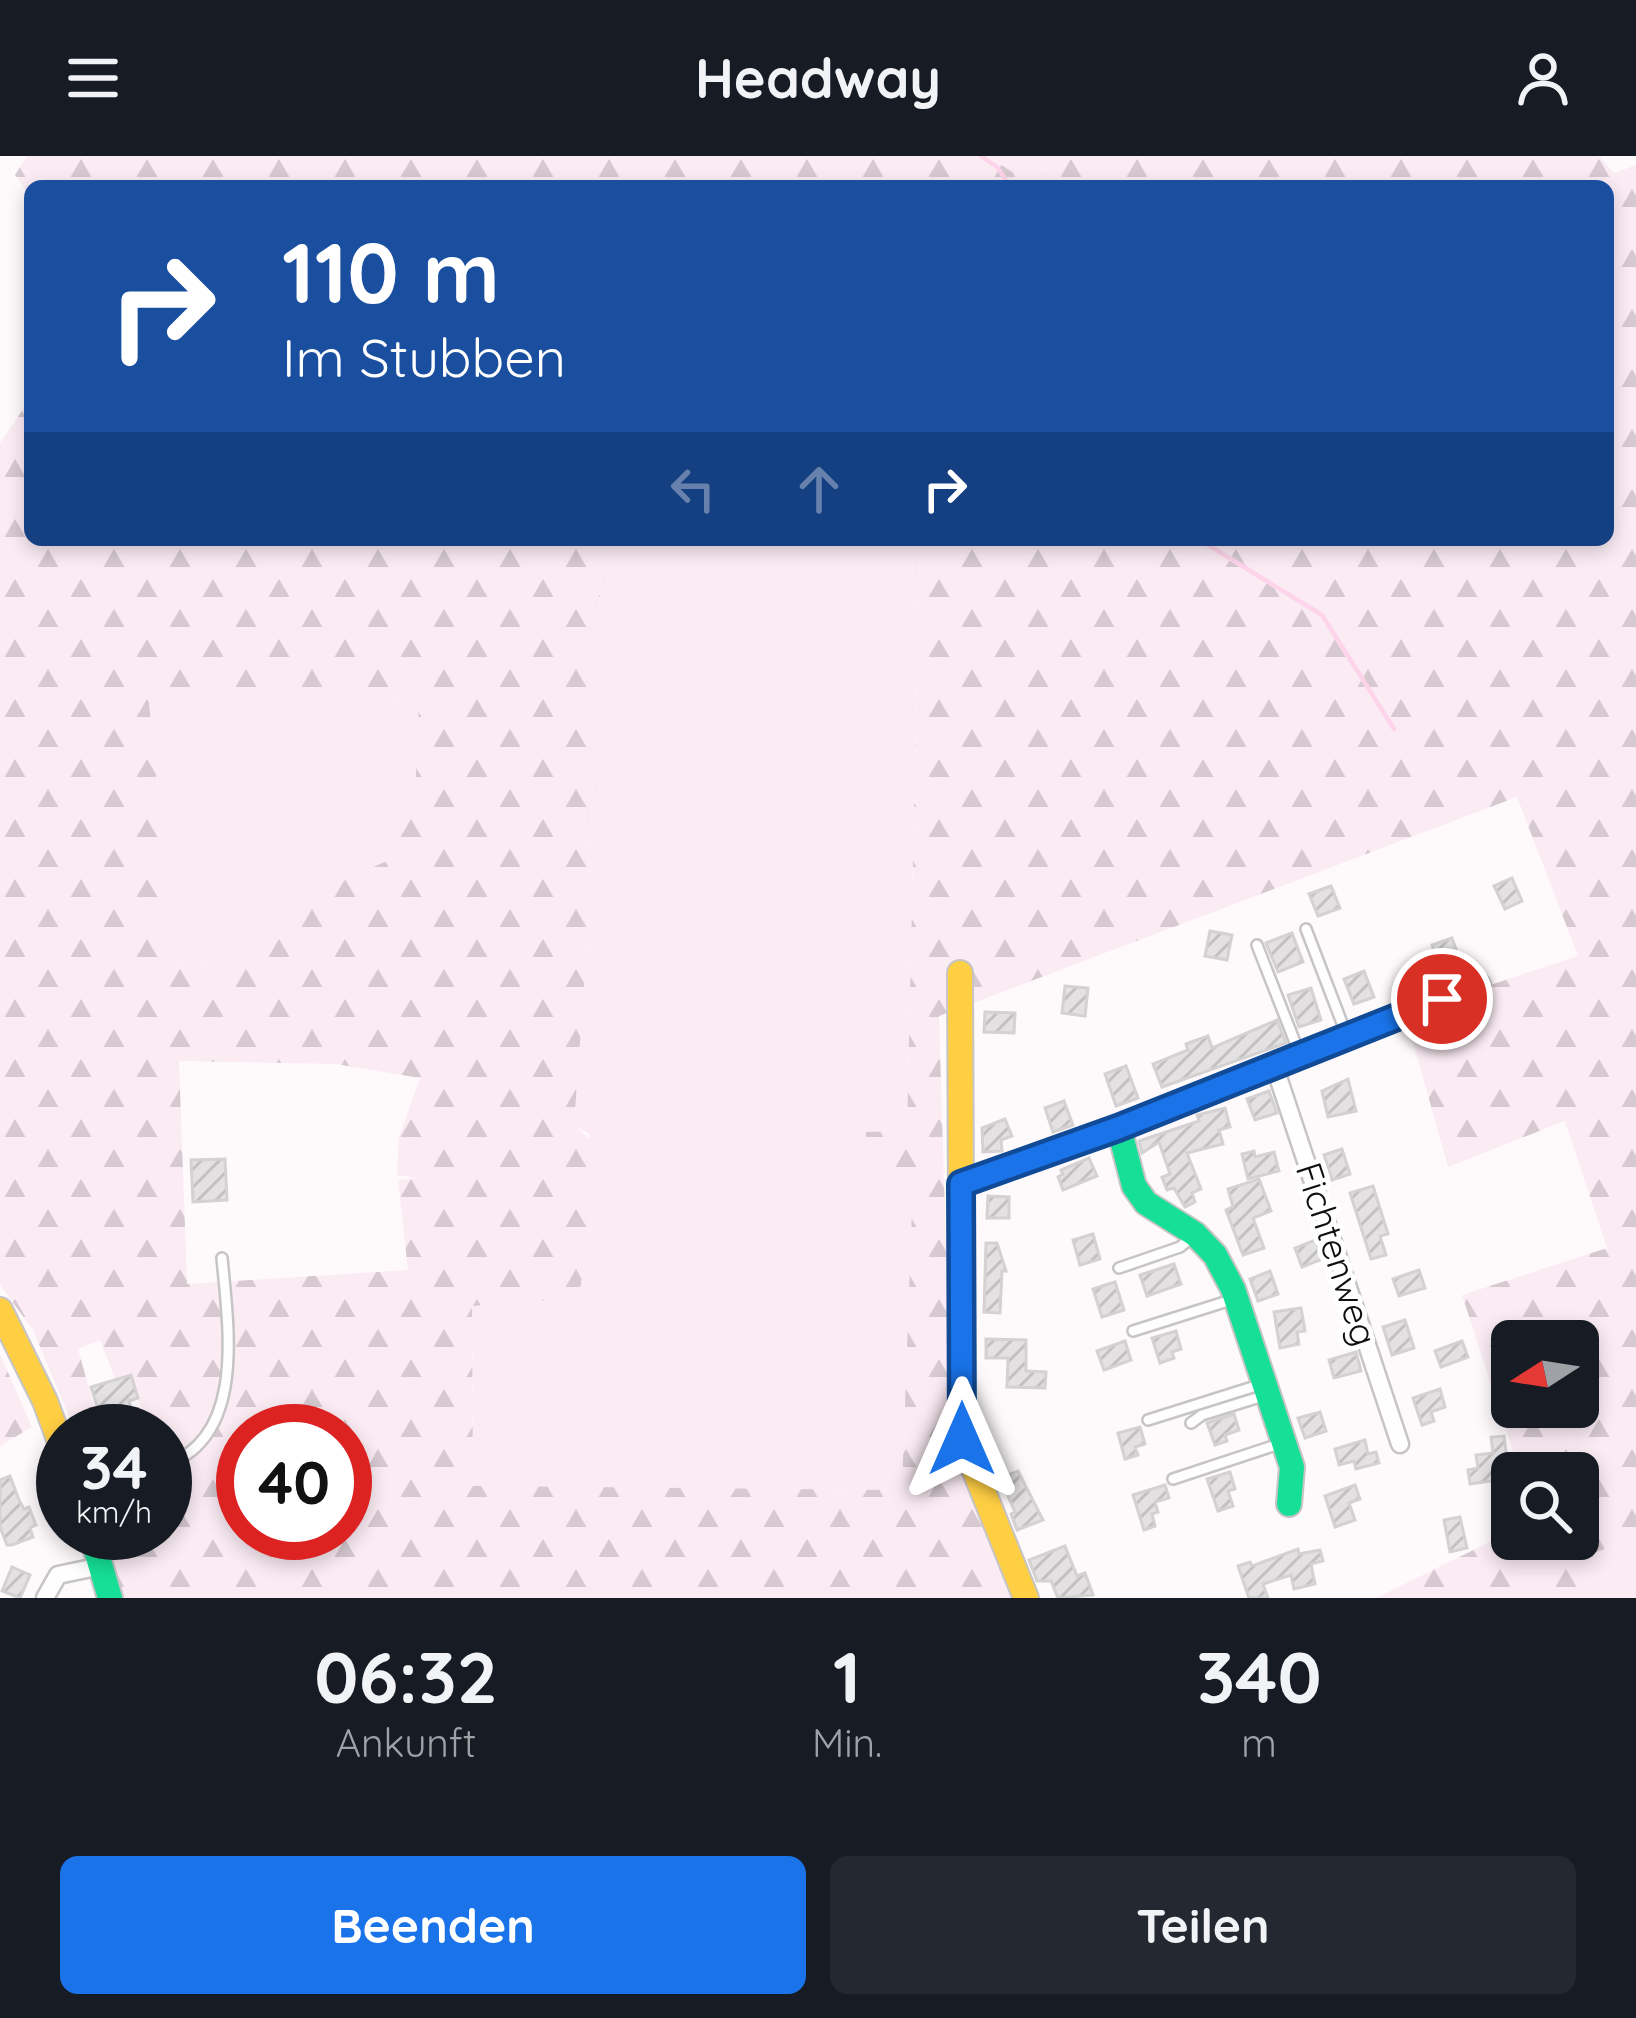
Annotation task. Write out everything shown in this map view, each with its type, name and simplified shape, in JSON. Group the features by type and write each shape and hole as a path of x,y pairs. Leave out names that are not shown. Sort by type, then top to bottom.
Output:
{"street":[{"path":"960,973 962,1439 1026,1598"},
{"path":"961,1184 1118,1128 1478,985"},
{"name":"Fichtenweg","path":"1274,1065 1400,1444"},
{"path":"1118,1128 1134,1186 1146,1203 1195,1234 1215,1255 1236,1298 1292,1467 1289,1504"},
{"path":"0,1310 46,1404"},
{"path":"99,1560 110,1598"},
{"path":"45,1598 58,1575 101,1566"}],"lane":[{"path":"1306,929 1347,1036"},
{"path":"1256,945 1300,1055"},
{"path":"1119,1268 1180,1247 1195,1234"},
{"path":"192,1453 218,1408 229,1358 222,1258"},
{"path":"1133,1331 1236,1298"},
{"path":"1148,1420 1266,1389"},
{"path":"1191,1424 1266,1389"},
{"path":"1173,1479 1284,1442"}],"green space":[{"path":"27,156 988,156 1023,179 1080,156 1599,156 1614,173 1636,165 1636,1537 1599,1551 1599,1452 1513,1452 1505,1428 1599,1428 1599,1320 1491,1320 1491,1384 1462,1295 1607,1248 1565,1121 1448,1167 1405,1013 1578,956 1517,797 939,1016 952,1446 1015,1598 122,1598 111,1560 192,1560 192,1404 140,1404 131,1376 116,1381 100,1340 78,1349 93,1404 64,1404 33,1330 0,1285 0,443 24,408 24,546 602,546 586,959 574,1125 598,1147 607,1175 595,1182 579,1298 472,1306 473,1486 902,1490 912,1207 889,1179 866,1178 866,1132 907,1131 920,546 1614,546 1614,180 24,180 24,188 15,175","holes":["148,693 419,700 415,800 400,801 395,857 322,891 287,918 249,960 161,967 159,804","179,1061 336,1064 420,1078 399,1137 397,1175 419,1178 398,1180 408,1270 187,1284"]},
{"path":"988,156 1080,156 1023,179"},
{"path":"602,546 920,546 907,1132 866,1133 866,1178 889,1179 912,1207 903,1490 473,1487 472,1305 579,1298 595,1182 589,1134 574,1125 586,958"},
{"path":"148,692 419,700 415,801 400,802 395,857 287,918 249,960 160,967 159,804"},
{"path":"0,1354 32,1427 0,1446"},
{"path":"1636,1537 1636,1598 1584,1598 1599,1551"},
{"path":"1491,1541 1491,1560 1592,1560 1584,1598 1376,1598"}],"building":[{"path":"1512,878 1522,901 1505,909 1494,886"},
{"path":"1331,886 1340,908 1318,916 1309,894"},
{"path":"1210,931 1232,935 1227,960 1205,956"},
{"path":"1292,933 1303,962 1278,972 1266,943"},
{"path":"1452,938 1461,963 1441,970 1432,945"},
{"path":"1421,966 1428,987 1407,994 1400,973"},
{"path":"1364,971 1374,997 1354,1004 1344,979"},
{"path":"1065,986 1088,988 1085,1016 1062,1013"},
{"path":"1311,988 1321,1020 1299,1027 1288,995"},
{"path":"985,1012 1015,1013 1014,1033 984,1032"},
{"path":"1277,1020 1286,1043 1162,1087 1153,1064 1188,1050 1186,1044 1208,1036 1212,1048"},
{"path":"1126,1066 1138,1098 1116,1106 1105,1074"},
{"path":"1348,1079 1356,1111 1328,1117 1322,1091"},
{"path":"1269,1091 1277,1113 1255,1120 1247,1099"},
{"path":"1064,1101 1073,1125 1053,1132 1045,1108"},
{"path":"1225,1108 1230,1127 1219,1130 1223,1144 1187,1153 1201,1189 1192,1193 1195,1202 1185,1207 1174,1188 1167,1190 1162,1177 1170,1174 1159,1142 1142,1153 1139,1141"},
{"path":"1005,1119 1012,1136 1001,1140 1002,1151 983,1152 982,1128"},
{"path":"1342,1149 1350,1174 1332,1180 1324,1155"},
{"path":"1254,1151 1255,1157 1274,1152 1279,1171 1248,1179 1242,1154"},
{"path":"1089,1158 1097,1176 1063,1190 1058,1177 1061,1170"},
{"path":"225,1159 227,1200 193,1202 191,1160"},
{"path":"1259,1179 1271,1211 1253,1218 1264,1248 1243,1255 1226,1210 1233,1207 1228,1189"},
{"path":"1373,1186 1388,1234 1380,1236 1386,1255 1371,1259 1350,1193"},
{"path":"988,1196 1009,1197 1009,1218 987,1218"},
{"path":"1093,1234 1100,1259 1080,1265 1073,1240"},
{"path":"1318,1239 1325,1258 1302,1267 1295,1248"},
{"path":"986,1243 997,1243 1006,1271 1002,1271 1000,1313 984,1312"},
{"path":"1174,1264 1181,1284 1147,1296 1140,1275"},
{"path":"1419,1270 1425,1288 1399,1296 1393,1279"},
{"path":"1270,1271 1278,1294 1258,1301 1250,1279"},
{"path":"1115,1282 1124,1310 1102,1317 1093,1289"},
{"path":"1301,1308 1305,1331 1297,1332 1299,1344 1280,1348 1274,1312"},
{"path":"1405,1320 1414,1348 1392,1355 1383,1327"},
{"path":"1176,1331 1181,1349 1172,1352 1174,1358 1160,1363 1152,1338"},
{"path":"986,1339 1026,1340 1026,1371 1046,1372 1045,1388 1007,1387 1008,1358 986,1358"},
{"path":"1125,1341 1131,1360 1104,1370 1097,1351"},
{"path":"1462,1341 1468,1357 1441,1367 1435,1351"},
{"path":"1356,1352 1361,1371 1334,1378 1329,1360"},
{"path":"131,1375 138,1398 130,1404 96,1404 91,1387"},
{"path":"1440,1389 1445,1407 1431,1412 1434,1421 1422,1425 1413,1398"},
{"path":"1320,1412 1326,1431 1305,1438 1298,1418"},
{"path":"1234,1414 1239,1430 1215,1445 1207,1423"},
{"path":"1140,1427 1145,1444 1135,1447 1138,1455 1125,1459 1118,1433"},
{"path":"1504,1436 1506,1452 1493,1452 1491,1437"},
{"path":"1365,1440 1368,1454 1376,1452 1379,1463 1356,1469 1354,1461 1339,1465 1335,1449"},
{"path":"1491,1453 1491,1481 1470,1484 1468,1470 1478,1468 1476,1455"},
{"path":"1018,1471 1043,1520 1017,1530 1011,1514 1015,1512 1000,1478"},
{"path":"1230,1472 1235,1489 1228,1491 1233,1506 1218,1511 1207,1479"},
{"path":"10,1476 36,1525 30,1528 33,1537 12,1545 7,1545 0,1527 0,1480"},
{"path":"1165,1485 1169,1498 1155,1502 1155,1526 1144,1530 1133,1495"},
{"path":"1355,1485 1360,1499 1349,1503 1355,1520 1335,1527 1325,1496"},
{"path":"1460,1517 1467,1548 1450,1552 1444,1520"},
{"path":"1065,1546 1077,1576 1085,1573 1093,1595 1058,1598 1051,1581 1037,1581 1029,1560"},
{"path":"1298,1549 1299,1554 1320,1550 1323,1561 1311,1564 1315,1584 1294,1589 1291,1575 1263,1584 1268,1598 1249,1598 1238,1566 1250,1562 1252,1566"},
{"path":"12,1567 30,1575 20,1598 2,1591"}],"waterway":[{"path":"981,156 1006,180"},
{"path":"1210,546 1322,615 1394,729"}],"traffic: fast":[{"path":"961,1183 1119,1128 1478,985"},
{"path":"1119,1128 1134,1186 1146,1203 1195,1234 1215,1255 1233,1289 1292,1467 1289,1504"},
{"path":"99,1560 110,1598"}],"traffic: slow":[{"path":"960,973 962,1439 1026,1598"},
{"path":"0,1310 46,1404"}],"route":[{"path":"962,1439 961,1184 1118,1128 1442,999"}]}
